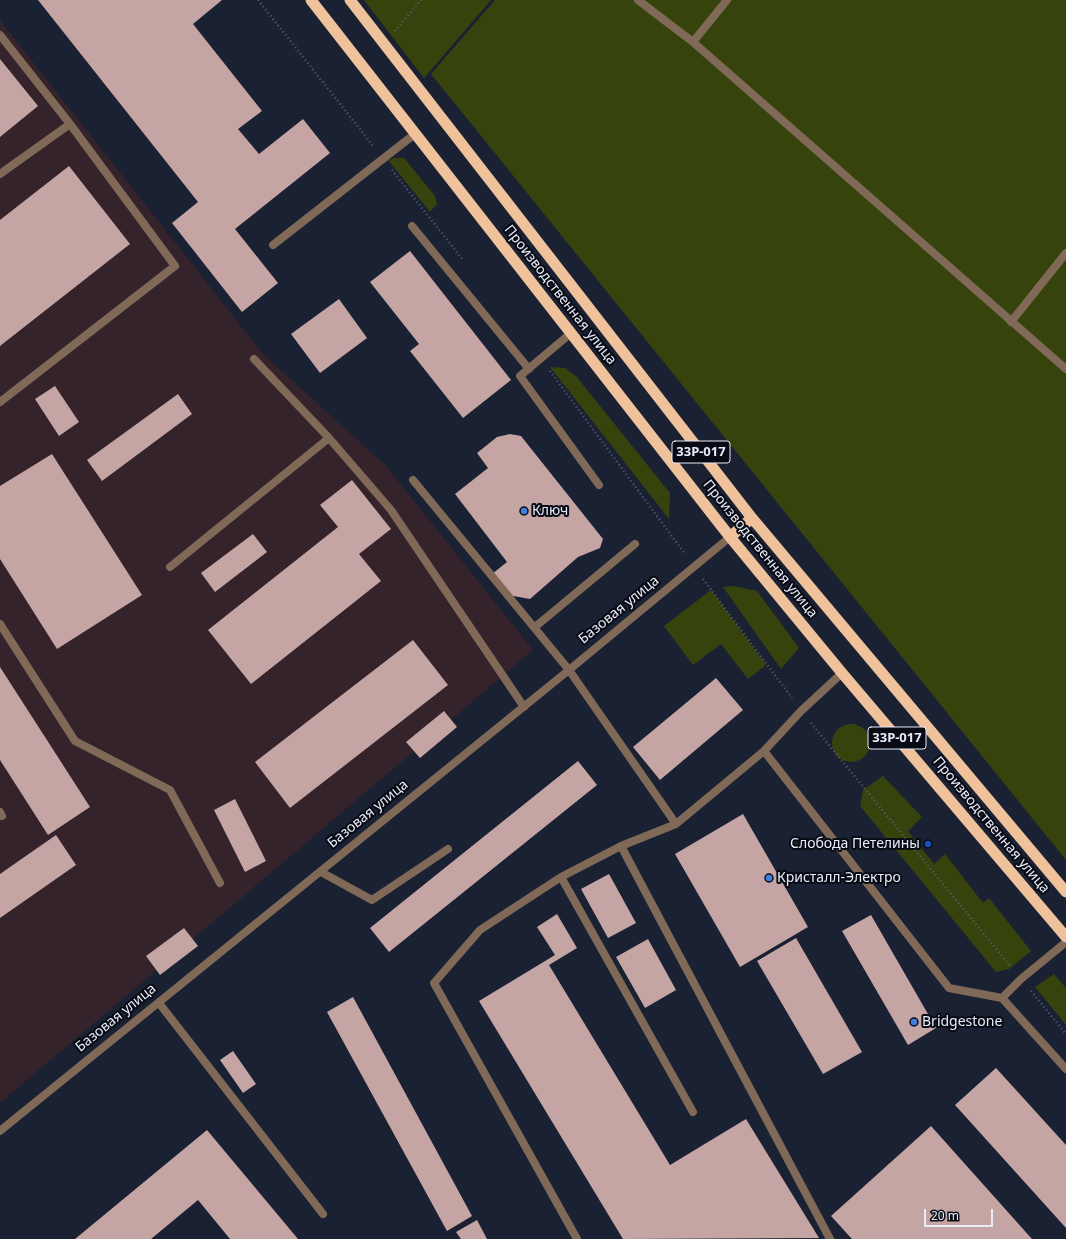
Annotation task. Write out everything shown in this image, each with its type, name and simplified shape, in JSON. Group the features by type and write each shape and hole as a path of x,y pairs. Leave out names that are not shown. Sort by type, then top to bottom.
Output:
{"highway":[{"name":"Производственная улица","path":"311,0 730,537 842,673 1066,937"},
{"name":"Производственная улица","path":"350,0 752,518 1066,892"},
{"name":"Базовая улица","path":"730,537 752,518"}],"street":[{"path":"638,0 693,42 1066,369"},
{"path":"693,42 727,0"},
{"path":"0,35 70,124 175,266 0,402"},
{"path":"0,174 70,124"},
{"path":"273,245 416,133"},
{"path":"412,226 529,369"},
{"path":"1011,322 1066,253"},
{"path":"571,333 520,376 599,485"},
{"path":"254,359 329,438 391,510 524,708"},
{"path":"170,567 329,438"},
{"path":"414,480 569,670 676,824"},
{"name":"Базовая улица","path":"0,1131 524,708 730,537"},
{"path":"535,628 635,544"},
{"path":"0,624 74,741 170,790 220,883"},
{"path":"577,1239 434,983 480,930 561,877 621,846 676,824 764,751 801,711 842,673"},
{"path":"764,751 949,988 1002,998 1066,1069"},
{"path":"621,846 830,1239"},
{"path":"320,872 372,900 448,849"},
{"path":"561,877 693,1112"},
{"path":"1002,998 1021,979 1066,942"},
{"path":"159,1003 322,1214"}],"path":[{"path":"258,0 467,265"},
{"path":"384,43 421,0"},
{"path":"541,359 801,711 1066,1034"}],"shaded area":[{"path":"0,20 263,354 386,466 533,650 0,1103"}],"green space":[{"path":"364,0 491,0 424,78"},
{"path":"495,0 1066,0 1066,860 431,74"},
{"path":"404,158 435,196 437,204 430,212 388,160"},
{"path":"550,367 565,368 576,376 670,493 669,519"},
{"path":"733,586 757,591 799,648 781,669 723,587"},
{"path":"711,590 766,665 748,679 721,644 693,665 664,626"},
{"path":"847,724 855,724 865,729 869,736 869,750 865,757 855,762 847,762 837,757 835,754 832,747 832,739 837,729 840,727"},
{"path":"883,776 922,817 908,831 934,864 945,854 983,903 989,898 1031,951 1009,969 996,972 860,806 863,790"},
{"path":"1054,974 1066,988 1066,1025 1035,987"}],"building":[{"path":"38,0 222,0 193,24 262,111 238,129 259,154 303,119 330,153 235,229 278,283 242,312 172,223 198,202"},
{"path":"0,59 38,106 0,137"},
{"path":"69,166 130,244 0,346 0,220"},
{"path":"410,251 511,380 463,418 410,351 419,344 370,282"},
{"path":"339,299 367,338 320,373 291,334"},
{"path":"55,386 79,422 59,436 35,399"},
{"path":"178,394 192,414 102,481 87,460"},
{"name":"Ключ","path":"510,434 521,436 603,539 600,548 578,557 530,599 508,595 492,574 507,562 455,494 488,468 477,453 497,437"},
{"path":"52,454 142,595 57,649 0,559 0,486"},
{"path":"352,480 391,529 359,554 381,581 251,684 208,630 338,527 320,505"},
{"path":"253,534 267,552 215,592 201,573"},
{"path":"413,640 448,685 290,808 255,762"},
{"path":"0,667 90,807 48,835 0,760"},
{"path":"716,678 743,710 660,780 633,747"},
{"path":"444,711 457,727 420,758 406,742"},
{"path":"578,761 597,785 389,952 370,928"},
{"path":"235,799 266,861 245,872 214,810"},
{"path":"743,814 808,927 740,967 675,854"},
{"path":"56,835 76,865 0,918 0,874"},
{"path":"609,874 636,923 608,938 581,889"},
{"path":"557,914 577,948 549,965 670,1165 746,1119 819,1238 623,1239 479,1001 555,955 537,927"},
{"path":"871,915 936,1028 908,1045 842,931"},
{"path":"184,928 198,946 160,975 146,956"},
{"path":"796,938 862,1052 823,1074 757,961"},
{"path":"648,939 676,990 645,1008 616,957"},
{"path":"353,997 472,1216 447,1231 327,1012"},
{"path":"233,1051 256,1084 243,1093 220,1060"},
{"path":"996,1068 1066,1145 1066,1228 955,1105"},
{"path":"931,1126 1032,1239 852,1239 831,1216"},
{"path":"207,1130 298,1239 230,1239 198,1200 151,1239 75,1239"},
{"path":"477,1220 487,1239 461,1239 456,1232"}],"place":[{"name":"Ключ","path":"524,511"},
{"name":"Слобода Петелины","path":"928,844"},
{"name":"Кристалл-Электро","path":"769,878"},
{"name":"Bridgestone","path":"914,1022"}]}
